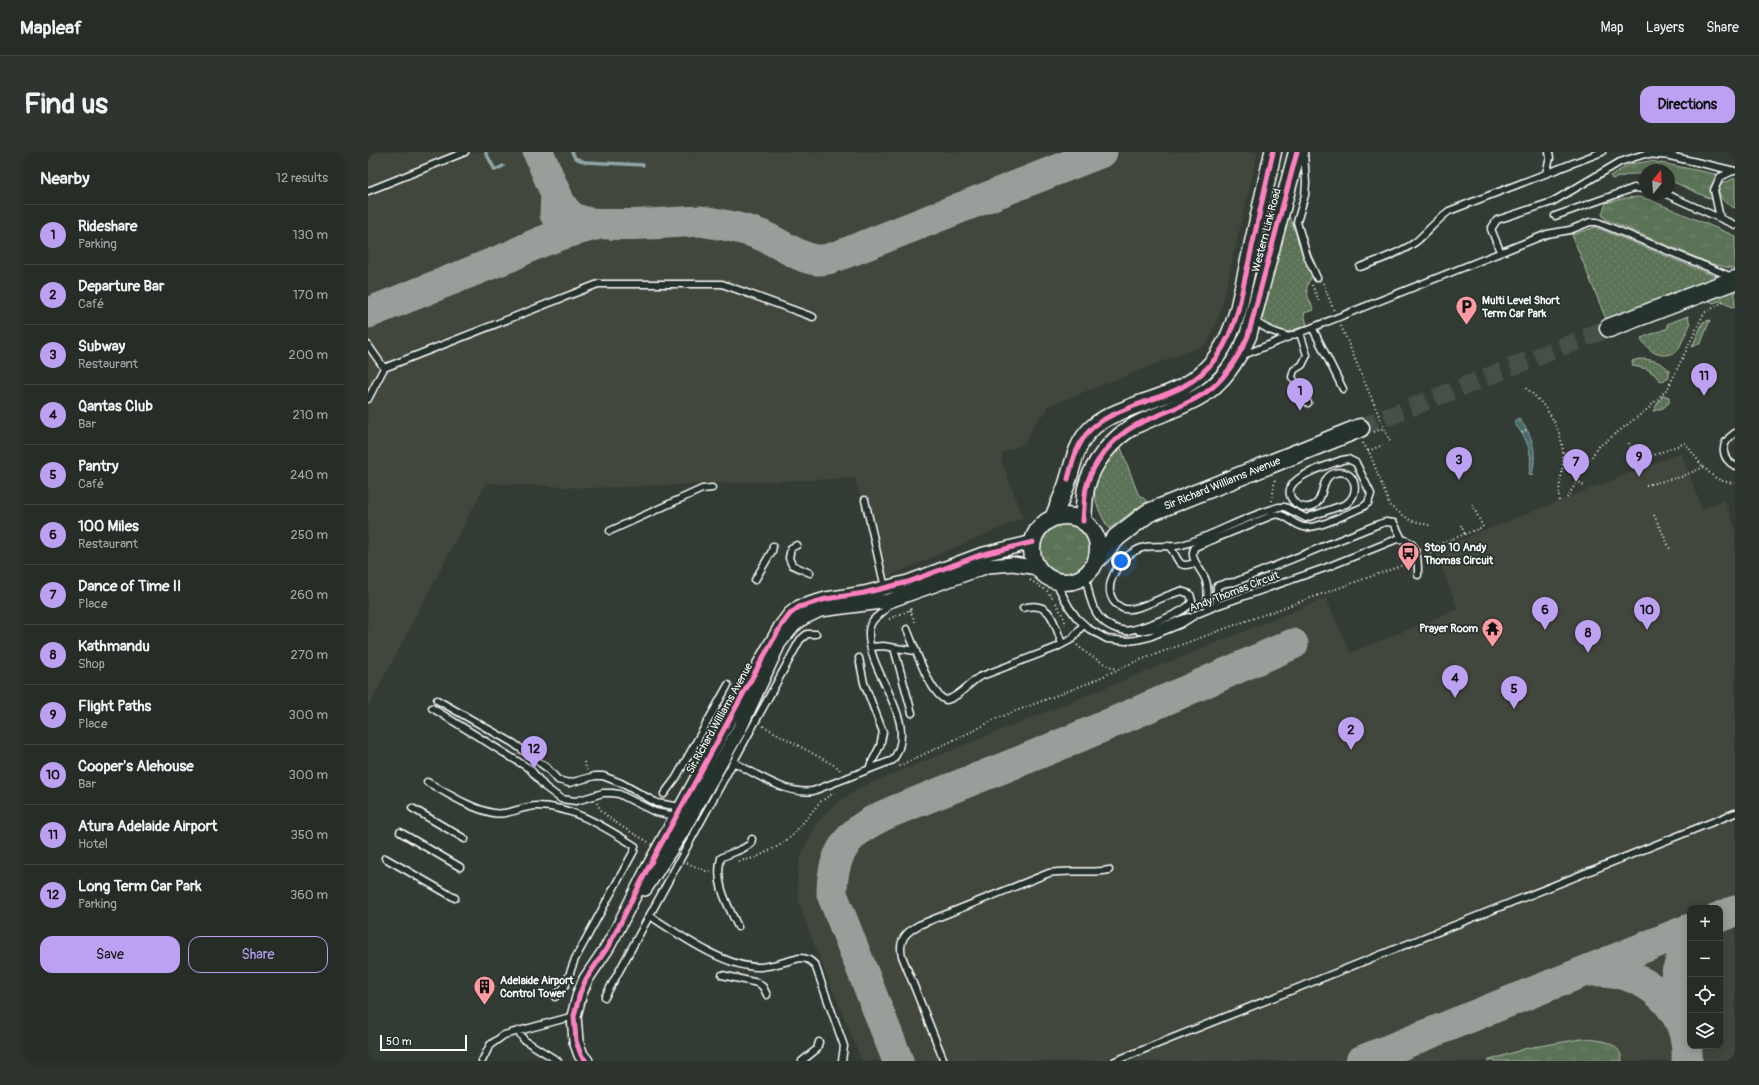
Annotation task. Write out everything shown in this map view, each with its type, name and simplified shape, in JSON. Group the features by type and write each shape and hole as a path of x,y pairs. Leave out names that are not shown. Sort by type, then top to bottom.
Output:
{"main road":[{"path":"1610,328 1735,279"},
{"name":"Sir Richard Williams Avenue","path":"1098,558 1128,527 1158,508 1360,435"}],"street":[{"name":"Western Link Road","path":"1053,518 1065,489 1076,449 1092,428 1100,421 1119,412 1182,387 1214,363 1224,348 1238,310 1273,152"},
{"name":"Western Link Road","path":"1083,521 1088,480 1096,465 1112,444 1136,425 1206,393 1231,369 1238,357 1248,336 1297,152"},
{"path":"1066,516 1075,517 1083,521 1091,528 1096,537 1099,547 1098,558 1093,568 1086,575 1076,580 1066,582 1055,581 1046,576 1033,573 1033,542 1041,526 1053,518 1066,516"},
{"name":"Sir Richard Williams Avenue","path":"628,908 640,896 656,873 682,814 764,656 790,614 799,607 811,602 885,588 908,582 980,555 1033,542"},
{"name":"Sir Richard Williams Avenue","path":"586,1061 581,1055 576,1042 574,1016 580,993 586,979 607,948 659,848 740,728 779,643 786,633 803,618 820,610 889,601 988,566 1012,564 1033,573"}],"lane":[{"path":"368,191 465,152"},
{"path":"1304,152 1306,195 1297,222 1305,249 1317,278"},
{"path":"1546,173 1550,158 1549,152"},
{"path":"1360,267 1417,241 1435,221 1449,211 1602,152"},
{"path":"1655,152 1734,171"},
{"path":"1500,251 1491,229 1497,220 1552,202 1620,162 1645,154 1673,156"},
{"path":"1720,218 1714,190 1720,177 1734,171"},
{"path":"1556,216 1634,188 1639,188"},
{"path":"1675,198 1735,225"},
{"path":"1238,357 1313,329 1500,251 1547,234 1570,230 1590,222 1597,222 1735,279"},
{"path":"368,399 384,368 598,284 722,284 813,317"},
{"path":"1252,320 1269,330 1289,337"},
{"path":"1313,329 1343,390"},
{"path":"1300,333 1307,355 1302,365 1294,370 1292,377 1308,402"},
{"path":"368,345 384,368"},
{"path":"1735,433 1728,439 1724,452 1726,458 1735,466"},
{"path":"1126,631 1142,628 1184,609 1191,604 1192,598 1190,594 1184,591 1177,592 1129,610 1123,609 1112,598 1110,592 1112,580 1124,558 1144,546 1168,546 1186,543 1278,507 1285,507 1306,518 1346,504 1354,496 1356,490 1355,483 1348,475 1337,473 1329,476 1320,500 1317,504 1308,508 1294,503 1290,494 1292,484 1301,476 1342,460 1352,460 1359,467 1371,494 1368,503 1363,507 1310,527 1299,526 1280,514 1269,516 1198,545 1192,552 1207,583 1207,610"},
{"path":"610,531 702,488 712,488"},
{"path":"733,762 787,788 803,792 813,791 885,764 893,760 900,748 900,723 871,648 869,632 871,624 874,618 886,611 889,601 865,500"},
{"path":"1216,606 1217,586 1235,582 1386,522 1394,523 1402,539 1410,542 1416,552 1418,560 1418,575"},
{"name":"Andy Thomas Circuit","path":"1055,581 1069,607 1083,625 1107,639 1126,642 1149,637 1181,624 1197,614 1216,606 1325,568 1397,539 1402,539"},
{"path":"797,545 791,548 789,552 792,565 810,573"},
{"path":"755,580 772,551 773,546"},
{"path":"1168,546 1173,549 1178,561 1182,564 1186,565 1196,563"},
{"path":"1086,575 1090,603 1094,610 1107,624 1116,628 1126,631 1147,630 1197,614"},
{"path":"1023,608 1034,605 1041,606 1048,612 1054,622 1062,644"},
{"path":"907,629 931,686 936,694 946,700 953,699 968,683 979,676 1072,639 1083,625"},
{"path":"605,997 800,640 806,634 816,634"},
{"path":"871,648 894,648 916,651"},
{"path":"894,648 912,713"},
{"path":"859,658 864,684 882,732 880,746 870,766"},
{"path":"664,794 676,778 728,684"},
{"path":"437,700 513,743 547,768 558,780 569,783 599,776 611,779 682,814"},
{"path":"432,708 530,769 545,787 556,796 571,801 608,792 616,793 655,812 682,814"},
{"path":"426,782 469,805 493,813 506,813 527,806 558,808 583,817 635,846 634,851 575,959 564,986 555,997"},
{"path":"412,808 465,839"},
{"path":"1115,1061 1735,813"},
{"path":"400,832 460,868"},
{"path":"738,927 723,894 719,870 722,858 747,847 751,844 752,839"},
{"path":"385,858 455,898"},
{"path":"944,1061 902,956 901,943 904,934 919,925 1049,873 1071,870 1097,873 1108,870"},
{"path":"650,916 683,937 725,960 738,964 760,967 800,958 810,960 815,965 844,1046 842,1061"},
{"path":"722,975 758,983 763,987 767,995"},
{"path":"482,1061 490,1045 504,1035 574,1016"},
{"path":"518,1031 524,1040 558,1061"},
{"path":"802,1061 817,1049 819,1042"}],"path":[{"path":"1323,282 1390,442"},
{"path":"1567,498 1597,448 1649,408 1668,388 1704,313 1729,299"},
{"path":"1526,388 1540,400 1551,414 1561,441 1563,459 1558,491 1559,501"},
{"path":"1522,433 1527,429"},
{"path":"1360,435 1390,506 1410,520 1432,526"},
{"path":"1629,443 1637,466 1633,457"},
{"path":"1636,462 1685,443 1712,476 1723,482 1735,483"},
{"path":"1368,451 1383,445"},
{"path":"1570,465 1578,481 1585,487"},
{"path":"1646,485 1681,477 1704,467"},
{"path":"1269,469 1271,504"},
{"path":"894,768 978,729 995,719 1243,622 1432,555 1429,548 1483,527 1472,504"},
{"path":"1654,515 1670,551"},
{"path":"1403,522 1410,520"},
{"path":"1461,525 1465,535"},
{"path":"1033,573 1037,583 1055,601 1065,620 1064,628"},
{"path":"884,621 910,610 916,603"},
{"path":"910,610 916,624"},
{"path":"1074,642 1088,655 1099,662 1119,670"},
{"path":"760,725 838,768 841,775"},
{"path":"584,762 589,778"},
{"path":"680,860 706,871 719,870 733,862 755,858 780,845 792,836 820,802 837,792"},
{"path":"595,796 599,808 608,816 659,848"}],"shaded area":[{"path":"368,152 1258,152 1219,316 1207,344 1048,406 1046,412 1036,421 1025,443 1001,453 1003,458 1001,460 1023,518 884,578 855,478 589,488 486,483 368,707"},
{"path":"1681,453 1702,509 1724,500 1735,527 1735,1061 862,1061 812,939 799,902 797,879 800,858 817,822 834,806 859,788 1326,598 1350,653 1458,609 1435,550"}],"green space":[{"path":"1651,161 1666,164 1639,164 1639,174 1632,174 1612,179 1610,176 1630,164"},
{"path":"1675,166 1720,175 1712,186 1713,200 1675,183"},
{"path":"1735,178 1735,208 1724,201 1718,189 1721,184"},
{"path":"1639,197 1639,200 1650,200 1735,236 1735,269 1712,264 1605,219 1602,214 1606,203 1626,198"},
{"path":"1288,214 1313,276 1308,285 1307,293 1314,310 1304,313 1307,325 1284,333 1267,323 1263,316 1263,311"},
{"path":"1595,227 1717,277 1717,280 1606,319 1572,235"},
{"path":"1735,288 1735,308 1719,301 1714,303 1704,299"},
{"path":"1688,316 1690,325 1678,350 1673,353 1667,355 1657,354 1648,348 1641,338 1668,328 1667,324"},
{"path":"1710,320 1701,343 1692,347 1703,322"},
{"path":"1639,359 1651,360 1662,364 1669,370 1669,378 1664,381 1659,380 1647,369 1633,366 1632,361"},
{"path":"1663,395 1669,397 1669,403 1663,408 1653,411"},
{"path":"1120,445 1138,494 1148,502 1134,510 1109,529 1101,516 1097,504 1095,485 1098,476"},
{"path":"1066,523 1076,525 1084,531 1090,539 1092,549 1090,559 1084,567 1076,573 1066,575 1056,573 1048,567 1042,559 1040,549 1042,539 1048,531 1056,525"},
{"path":"1581,1039 1607,1042 1613,1045 1621,1054 1622,1061 1487,1061 1527,1048"}],"water":[{"path":"1518,418 1528,431 1533,445 1534,459 1532,475 1529,474 1531,460 1526,440 1514,423"}],"waterway":[{"path":"572,152 575,158 585,162 643,165"},
{"path":"486,153 495,170 503,166"}],"taxiway":[{"path":"538,152 556,194 555,214"},
{"path":"556,194 561,205 568,214 585,222 600,224 708,222 751,232 765,237 795,253 811,259 822,260 851,251 1102,152"},
{"path":"368,313 511,256 544,241 565,233 600,224"},
{"path":"898,1061 832,894 836,863 842,849 852,836 878,818 898,809 1011,765 1293,644"},
{"path":"1723,916 1735,911"},
{"path":"1361,1061 1687,930"},
{"path":"1679,1020 1674,1001 1675,981 1677,971 1687,950"},
{"path":"1589,971 1609,971 1627,976 1644,983 1659,994 1671,1007 1680,1023 1686,1041 1687,1061"}],"tunnel":[{"path":"1360,428 1609,328"}],"cycle path":[{"path":"1068,479 1079,446 1086,434 1095,425 1105,418 1182,387 1203,373 1218,355 1230,334 1238,310 1273,152"},
{"path":"1083,521 1085,492 1093,469 1098,460 1119,436 1136,425 1205,393 1225,375 1240,352 1248,336 1297,152"},
{"path":"586,1061 581,1055 576,1041 574,1016 580,993 586,979 607,948 648,868 764,656 781,626 790,614 799,607 826,599 864,593 908,582 980,555 1033,542"}],"place":[{"name":"Multi Level Short Term Car Park","path":"1466,326"},
{"name":"Atura Adelaide Airport","path":"1704,396"},
{"name":"Rideshare","path":"1300,411"},
{"name":"Flight Paths","path":"1639,477"},
{"name":"Subway","path":"1459,480"},
{"name":"Dance of Time II","path":"1576,482"},
{"name":"Stop 10 Andy Thomas Circuit","path":"1409,572"},
{"name":"100 Miles","path":"1545,630"},
{"name":"Cooper's Alehouse","path":"1647,630"},
{"name":"Prayer Room","path":"1493,648"},
{"name":"Kathmandu","path":"1588,653"},
{"name":"Qantas Club","path":"1455,698"},
{"name":"Pantry","path":"1514,709"},
{"name":"Departure Bar","path":"1351,750"},
{"name":"Long Term Car Park","path":"534,769"},
{"name":"Adelaide Airport Control Tower","path":"485,1006"}]}
